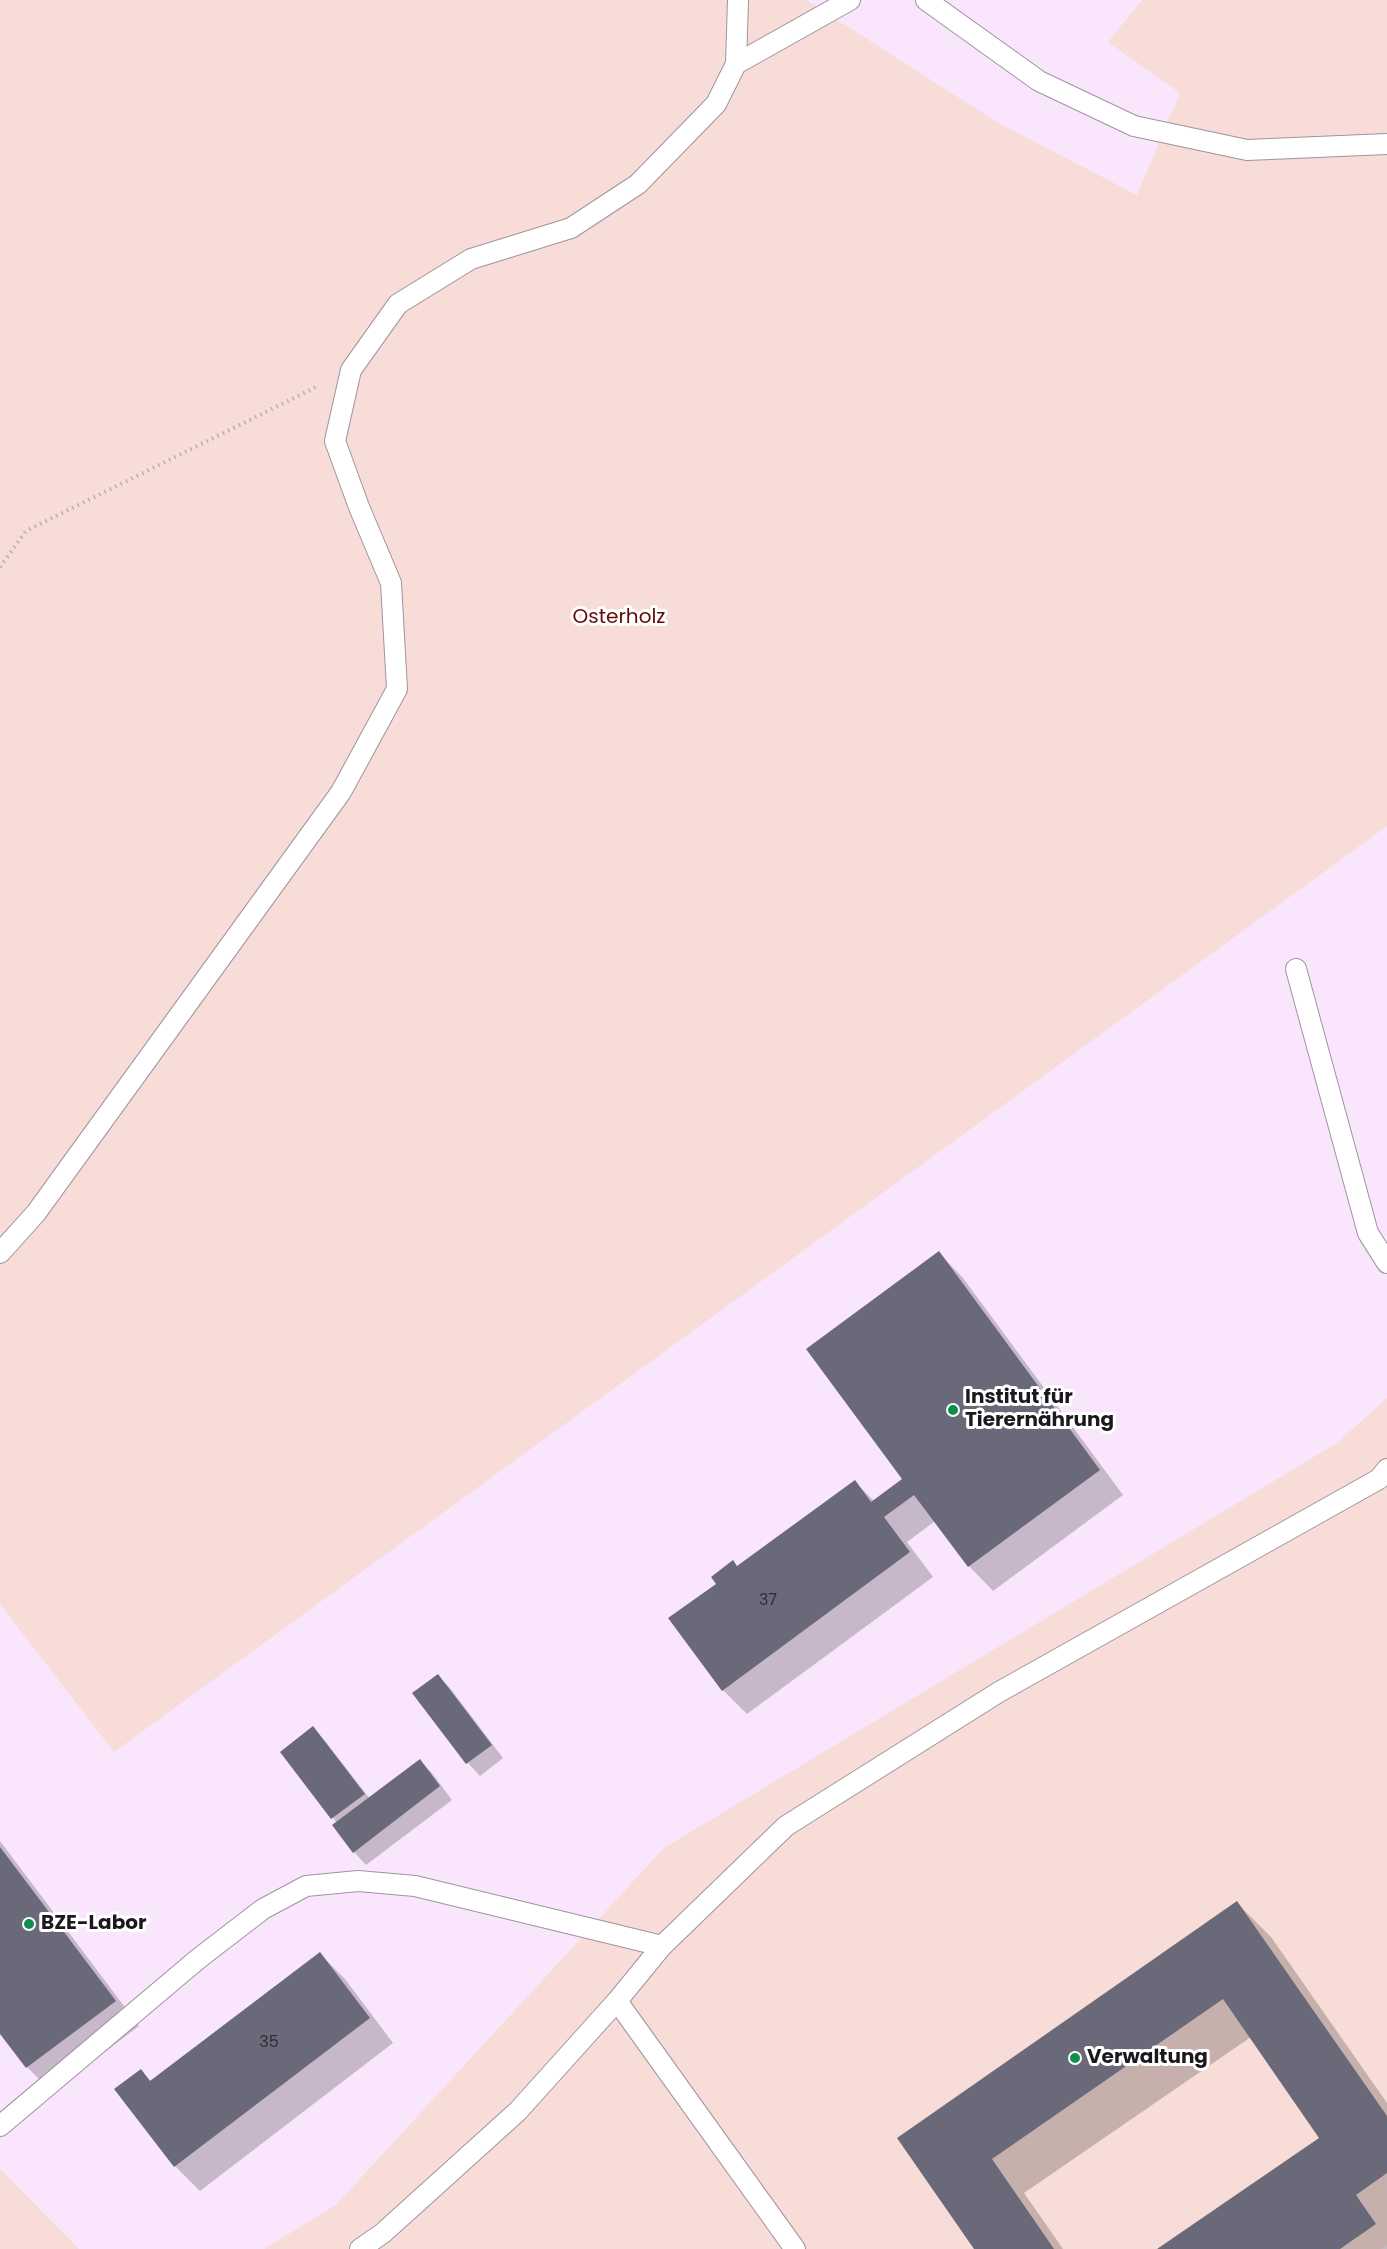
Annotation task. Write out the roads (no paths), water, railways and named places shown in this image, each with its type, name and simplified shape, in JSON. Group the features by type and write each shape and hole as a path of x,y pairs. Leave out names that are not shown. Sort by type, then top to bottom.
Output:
{"lane":[{"path":"0,1253 36,1213 340,792 397,689 391,583 359,507 335,441 351,370 398,304 471,259 572,228 638,184 716,105 736,64 738,0"},
{"path":"736,64 850,0"},
{"path":"926,0 1039,81 1134,126 1246,150 1387,144"},
{"path":"1296,969 1368,1233 1387,1263"},
{"path":"360,2249 383,2233 518,2111 617,2001 662,1946 786,1826 999,1692 1384,1479"},
{"path":"0,2126 198,1959 264,1909 306,1886 358,1881 415,1886 662,1946"},
{"path":"617,2001 795,2249"}],"place":[{"name":"Institut für Tierernährung","path":"953,1410"},
{"name":"BZE-Labor","path":"29,1924"},
{"name":"Verwaltung","path":"1075,2058"}],"park label":[{"name":"Osterholz","path":"619,618"}]}
